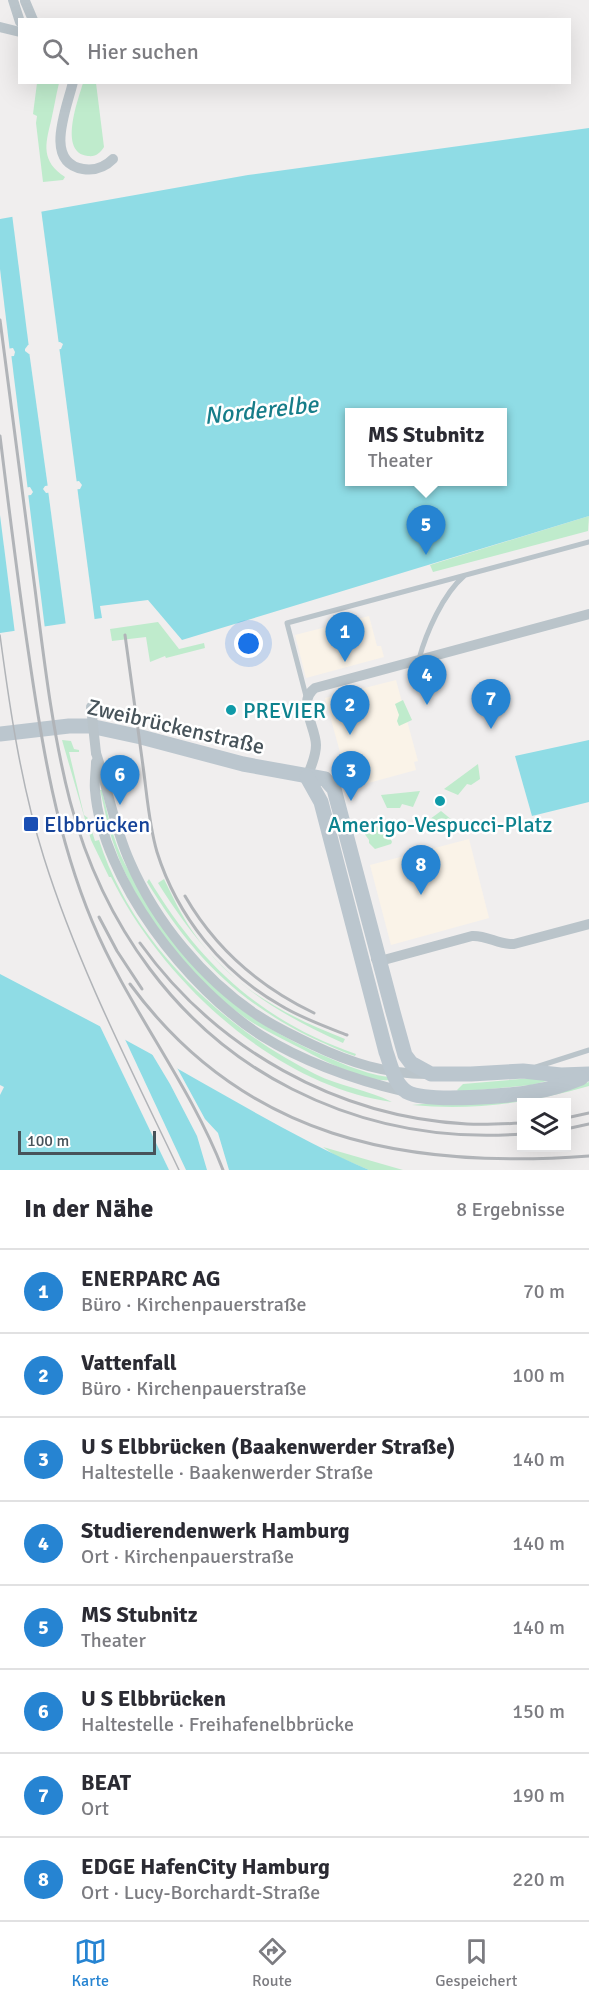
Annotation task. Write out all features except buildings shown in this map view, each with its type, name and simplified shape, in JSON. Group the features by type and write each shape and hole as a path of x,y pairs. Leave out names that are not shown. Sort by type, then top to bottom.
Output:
{"main road":[{"name":"Zweibrückenstraße","path":"0,734 69,726 90,726 147,738 243,764 321,778 334,789 405,1055"},
{"path":"307,777 321,802 386,1052 397,1076 409,1093 458,1097 536,1092 589,1074"},
{"path":"405,1055 413,1064 431,1074 523,1071 561,1075 589,1074"},
{"path":"458,1097 453,1092 453,1086 471,1074"}],"street":[{"path":"13,0 19,18"},
{"path":"24,18 25,1"},
{"path":"25,1 32,18"},
{"path":"0,27 18,32"},
{"path":"73,84 59,142 62,154 77,168 89,170 99,169 113,159"},
{"path":"307,777 314,761 316,744 306,705 307,698 315,688 589,614"},
{"path":"91,707 96,753 95,790 110,850 133,896 154,930 174,956 226,1009 264,1037 332,1071 409,1093"},
{"path":"96,753 117,828 130,864 159,915 190,955 210,976 257,1015 280,1030 337,1057 397,1076 431,1074"},
{"path":"352,920 371,941 376,960 380,961 472,936 514,944 589,924"},
{"path":"362,1066 380,1059 386,1052"},
{"path":"376,1085 388,1085 397,1076 406,1064 405,1055"}],"lane":[{"path":"307,698 287,622 589,542"},
{"path":"418,660 447,596 453,586 465,575"},
{"path":"374,1007 393,1012"},
{"path":"523,1071 589,1050"}],"shaded area":[{"path":"369,616 377,646 381,646 384,657 306,678 295,635"},
{"path":"396,680 418,761 414,762 416,770 350,788 325,698"},
{"path":"469,839 489,918 391,945 370,865"}],"green space":[{"path":"37,84 59,84 46,145 48,159 65,177 63,180 43,182 37,116 33,114"},
{"path":"83,84 96,84 104,147 99,153 88,156 79,153 74,146 72,125"},
{"path":"589,516 588,531 433,572 430,565"},
{"path":"158,622 179,649 204,643 205,648 166,658 165,656 150,662 146,637 112,641 110,629"},
{"path":"403,700 412,720 399,726 397,721 399,715 395,704"},
{"path":"62,740 71,741 74,749 79,750 79,752 69,752 84,815 88,818 95,841 99,840 114,877 133,913 184,978 214,1006 280,1055 324,1078 392,1102 348,1092 305,1074 264,1050 226,1022 191,989 160,953 133,916 109,877 91,840"},
{"path":"478,764 480,779 471,785 467,784 458,795 444,789"},
{"path":"100,790 102,790 114,837 125,864 167,931 201,973 239,1007 284,1036 339,1062 368,1073 388,1077 389,1080 370,1078 322,1060 244,1017 204,983 185,963 151,918 124,871 108,827"},
{"path":"420,791 413,807 402,804 400,808 387,808 381,795"},
{"path":"441,811 452,820 427,829 426,822"},
{"path":"376,825 381,832 387,831 391,844 375,849 369,843 364,830"},
{"path":"149,879 190,938 236,986 262,1007 291,1025 356,1054 355,1056 282,1022 236,989 197,952 163,907 147,882"},
{"path":"164,879 185,919 204,946 177,912 158,883"},
{"path":"246,987 280,1009 345,1039 343,1043 283,1013 258,997"},
{"path":"544,1077 559,1078 531,1085 459,1092 457,1090 463,1084"},
{"path":"589,1082 589,1086 567,1092 540,1098 517,1098 517,1102 502,1104 457,1107 412,1105 557,1091"},
{"path":"323,1147 403,1170 369,1170 336,1156"}],"water":[{"name":"Norderelbe","path":"589,128 589,516 182,640 148,600 100,606 102,618 0,633 0,499 31,495 33,492 30,487 0,491 0,357 14,356 15,352 13,348 0,350 0,219 248,175","holes":["60,342 63,344 61,349 29,354 25,351 28,345","79,481 82,485 80,489 46,493 43,489 45,486"]},
{"path":"589,740 589,802 532,816 515,756"},
{"path":"0,974 124,1039 282,1128 369,1170 0,1170 0,1095 4,1087 0,1085"}],"pier":[{"path":"41,209 59,345 29,348 12,214"},
{"path":"0,269 10,352 0,353"},
{"path":"59,346 77,484 48,488 29,351"},
{"path":"11,353 28,491 0,494 0,354"},
{"path":"77,486 95,622 66,626 48,490"},
{"path":"28,493 45,629 15,634 0,515 0,496"},
{"path":"98,1022 123,1035 186,1170 169,1170"},
{"path":"149,1049 175,1064 205,1119 218,1133 229,1170 207,1170 197,1136"}],"tram line":[{"path":"0,635 23,775 44,858 89,977 179,1170"}],"railway":[{"path":"0,320 45,668 58,748 70,801 84,846 102,889 124,930 150,969 180,1005 213,1037 251,1065 292,1089 347,1112 404,1127 462,1135 517,1134"},
{"path":"0,436 39,724 52,791 69,857 92,921 107,953 193,1106 223,1170"},
{"path":"125,635 152,831 157,852 176,898 204,940 239,976 288,1010 347,1035"},
{"path":"185,896 210,933 240,964 275,991 314,1013"},
{"path":"99,917 117,951 142,989"},
{"path":"140,943 171,981 205,1015 243,1045 283,1071 326,1092 372,1108 419,1119 467,1124 517,1123"},
{"path":"130,984 175,1036 223,1078 276,1110 332,1133 392,1148 455,1157 521,1159 589,1156"},
{"path":"571,1117 589,1113"},
{"path":"571,1128 589,1124"}],"place":[{"name":"MS Stubnitz","path":"426,555"},
{"name":"ENERPARC AG","path":"345,662"},
{"name":"Studierendenwerk Hamburg","path":"427,705"},
{"name":"PREVIER","path":"231,710"},
{"name":"BEAT","path":"491,729"},
{"name":"Vattenfall","path":"350,735"},
{"name":"U S Elbbrücken (Baakenwerder Straße)","path":"351,801"},
{"name":"Amerigo-Vespucci-Platz","path":"440,801"},
{"name":"U S Elbbrücken","path":"120,805"},
{"name":"Elbbrücken","path":"31,824"},
{"name":"EDGE HafenCity Hamburg","path":"421,895"}]}
